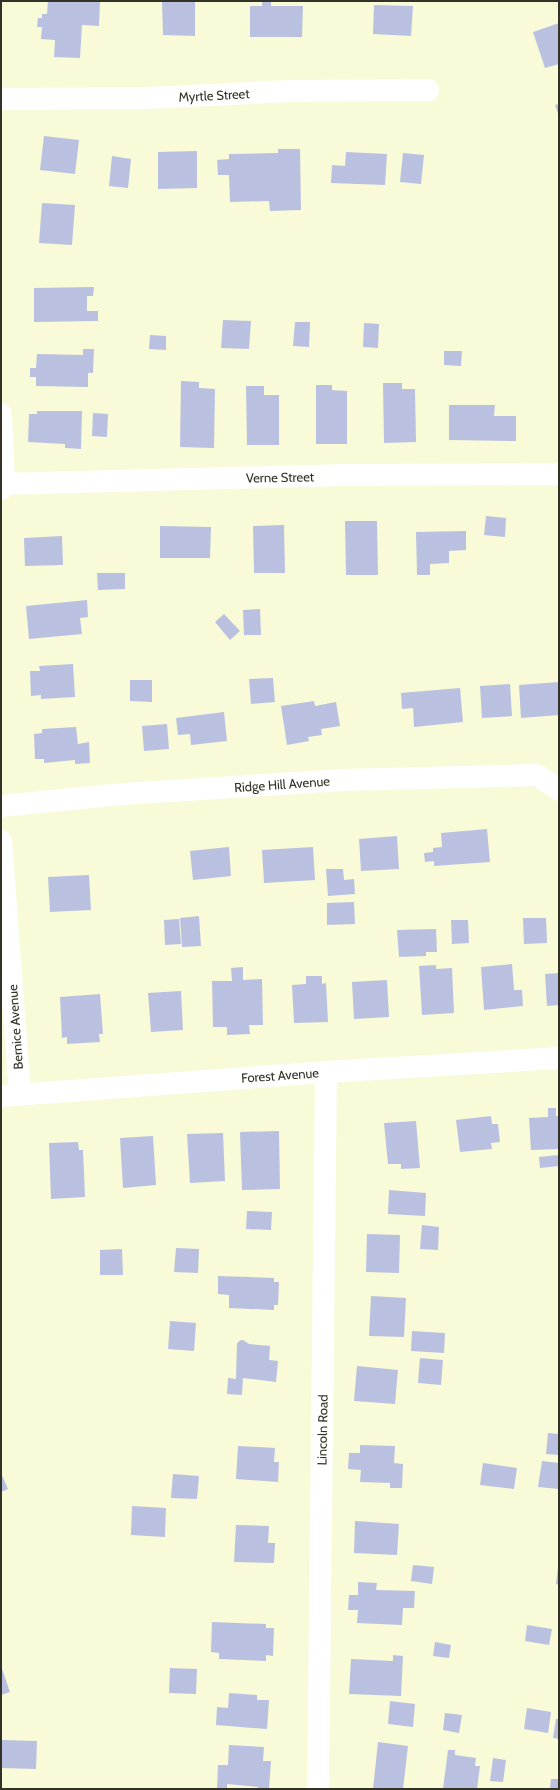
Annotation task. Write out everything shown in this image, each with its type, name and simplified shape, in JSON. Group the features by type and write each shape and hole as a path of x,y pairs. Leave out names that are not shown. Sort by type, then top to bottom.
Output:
{"street":[{"name":"Myrtle Street","path":"1,99 148,98 290,91 428,90"},
{"path":"1,414 2,486"},
{"name":"Verne Street","path":"2,486 346,475 559,474"},
{"name":"Ridge Hill Avenue","path":"1,806 122,794 343,780 537,775 559,790"},
{"name":"Bernice Avenue","path":"1,840 11,1095"},
{"name":"Forest Avenue","path":"11,1095 326,1072 559,1058"},
{"name":"Lincoln Road","path":"318,1789 326,1072"}],"building":[{"path":"48,1 100,1 99,26 82,25 80,58 54,57 55,40 41,39 42,27 37,27 38,18 42,18 42,14 47,14"},
{"path":"162,1 195,1 195,36 163,35"},
{"path":"262,1 271,1 271,6 303,6 302,37 250,37 250,6 262,6"},
{"path":"374,5 413,6 411,36 373,34"},
{"path":"559,23 559,64 545,68 533,32"},
{"path":"559,104 559,116 555,105"},
{"path":"44,136 79,140 75,174 40,170"},
{"path":"278,149 300,149 301,210 270,211 269,201 230,202 229,175 218,175 217,160 229,159 229,154 278,153"},
{"path":"197,151 197,188 158,189 158,152"},
{"path":"346,152 387,154 385,185 331,183 332,165 345,166"},
{"path":"403,153 424,155 421,184 400,182"},
{"path":"112,156 131,159 128,188 109,186"},
{"path":"42,203 75,205 72,245 39,243"},
{"path":"94,287 93,296 87,296 87,311 98,311 98,321 34,322 34,288"},
{"path":"223,320 251,321 249,349 221,348"},
{"path":"295,322 310,322 309,347 293,346"},
{"path":"364,323 379,324 378,348 363,347"},
{"path":"150,335 166,336 166,350 149,349"},
{"path":"83,349 94,349 93,373 88,373 88,387 36,386 36,377 30,377 30,368 36,368 37,354 83,355"},
{"path":"444,351 462,351 461,366 444,365"},
{"path":"181,381 199,382 199,388 215,389 214,448 180,447"},
{"path":"383,383 402,383 402,389 415,389 416,442 384,443"},
{"path":"316,385 332,385 332,390 347,391 347,444 316,444"},
{"path":"246,386 264,386 264,395 279,395 279,445 247,445"},
{"path":"449,405 495,405 494,416 516,416 516,441 449,440"},
{"path":"37,411 82,411 81,449 65,448 65,444 28,442 29,414 37,414"},
{"path":"93,413 108,414 107,437 92,436"},
{"path":"486,516 506,518 505,537 484,535"},
{"path":"345,521 377,521 378,575 346,575"},
{"path":"284,525 285,573 254,573 253,526"},
{"path":"160,526 211,527 210,558 160,558"},
{"path":"466,531 466,550 449,551 449,563 430,564 430,575 417,575 416,532"},
{"path":"62,536 63,565 25,566 24,538"},
{"path":"97,573 125,573 125,589 98,590"},
{"path":"87,600 88,617 80,618 82,634 29,639 26,606"},
{"path":"260,609 261,635 244,635 243,610"},
{"path":"224,614 240,631 230,640 215,622"},
{"path":"73,664 75,697 41,699 41,695 31,696 30,671 40,671 39,666"},
{"path":"273,678 275,702 251,704 249,679"},
{"path":"130,680 152,680 152,702 130,701"},
{"path":"559,682 559,715 521,718 519,685"},
{"path":"510,684 512,716 482,718 480,686"},
{"path":"460,688 463,722 414,727 413,708 402,709 401,693"},
{"path":"314,701 315,706 336,702 340,726 321,729 322,735 308,737 309,741 287,745 281,706"},
{"path":"224,712 227,741 191,745 190,734 178,735 176,718"},
{"path":"167,724 169,749 144,751 142,726"},
{"path":"76,727 78,744 89,742 90,763 75,764 75,760 44,763 44,759 35,759 34,734 42,733 42,729"},
{"path":"487,829 490,862 434,866 434,861 425,862 424,853 433,852 433,848 442,847 441,833"},
{"path":"397,836 399,869 361,871 359,839"},
{"path":"229,847 231,876 193,880 190,851"},
{"path":"313,847 315,880 264,883 262,850"},
{"path":"326,869 343,869 344,880 354,879 355,894 328,896"},
{"path":"89,875 91,910 50,912 48,877"},
{"path":"354,902 355,924 327,925 327,903"},
{"path":"199,916 201,946 182,947 180,918"},
{"path":"523,918 546,918 547,943 524,944"},
{"path":"179,919 181,944 165,945 164,920"},
{"path":"451,920 468,920 469,943 452,944"},
{"path":"436,929 437,952 426,952 426,956 399,957 397,930"},
{"path":"512,964 514,990 522,990 523,1006 484,1010 481,967"},
{"path":"436,965 436,969 452,968 454,1013 422,1015 419,966"},
{"path":"243,967 243,980 262,979 263,1025 249,1025 250,1034 227,1035 227,1027 213,1027 212,981 232,981 231,968"},
{"path":"559,973 559,1005 547,1006 545,974"},
{"path":"306,976 322,976 322,984 326,983 328,1022 294,1023 292,985 306,984"},
{"path":"387,980 389,1017 354,1019 352,982"},
{"path":"181,991 183,1030 151,1032 148,993"},
{"path":"100,994 103,1034 99,1034 100,1042 67,1044 67,1037 62,1038 60,997"},
{"path":"548,1108 556,1108 556,1116 559,1116 559,1149 531,1150 529,1118 548,1117"},
{"path":"491,1116 492,1124 498,1124 500,1142 491,1143 492,1149 460,1152 456,1120"},
{"path":"416,1121 420,1168 401,1169 401,1164 388,1164 384,1123"},
{"path":"279,1131 280,1189 242,1190 240,1132"},
{"path":"223,1133 225,1181 190,1183 187,1134"},
{"path":"153,1136 156,1185 123,1188 120,1138"},
{"path":"78,1142 79,1150 83,1150 85,1197 51,1199 49,1143"},
{"path":"559,1155 559,1166 540,1168 539,1157"},
{"path":"389,1190 426,1193 425,1216 388,1214"},
{"path":"247,1211 272,1212 271,1230 246,1229"},
{"path":"422,1225 439,1227 438,1250 420,1249"},
{"path":"367,1234 400,1235 399,1273 366,1272"},
{"path":"176,1248 199,1249 198,1273 174,1272"},
{"path":"122,1249 123,1275 100,1275 100,1250"},
{"path":"218,1276 274,1278 274,1282 279,1282 278,1305 274,1305 274,1310 229,1308 229,1295 218,1294"},
{"path":"371,1296 406,1298 404,1337 369,1336"},
{"path":"170,1321 196,1323 194,1351 168,1349"},
{"path":"412,1331 445,1333 444,1353 411,1351"},
{"path":"241,1340 249,1344 270,1346 269,1360 278,1361 276,1382 243,1378 242,1395 227,1394 228,1378 236,1379 237,1343"},
{"path":"420,1358 443,1360 441,1385 418,1383"},
{"path":"357,1366 398,1370 395,1404 354,1401"},
{"path":"548,1433 559,1434 559,1455 546,1454"},
{"path":"360,1445 395,1446 394,1463 403,1464 402,1488 390,1488 390,1483 360,1482 361,1470 348,1469 349,1453 360,1453"},
{"path":"238,1446 275,1448 274,1462 279,1462 278,1482 236,1479"},
{"path":"542,1461 559,1463 559,1489 538,1487"},
{"path":"483,1463 517,1468 514,1489 480,1485"},
{"path":"1,1473 8,1489 1,1492"},
{"path":"173,1474 199,1476 197,1499 171,1498"},
{"path":"132,1506 166,1508 165,1537 131,1535"},
{"path":"355,1521 399,1524 397,1555 354,1553"},
{"path":"236,1525 269,1526 268,1543 275,1543 274,1563 234,1562"},
{"path":"413,1565 434,1567 432,1584 411,1581"},
{"path":"559,1567 559,1585 556,1584"},
{"path":"358,1582 377,1583 376,1590 415,1591 414,1608 403,1608 402,1625 357,1623 358,1610 348,1610 349,1595 358,1595"},
{"path":"212,1622 266,1624 266,1628 274,1628 273,1656 266,1655 266,1661 219,1659 219,1653 211,1652"},
{"path":"527,1625 552,1629 549,1645 525,1641"},
{"path":"435,1642 451,1645 449,1658 433,1656"},
{"path":"393,1655 403,1656 401,1696 349,1694 351,1659 393,1661"},
{"path":"1,1666 10,1692 1,1695"},
{"path":"170,1668 197,1669 196,1694 169,1693"},
{"path":"229,1693 257,1695 257,1700 269,1700 267,1729 216,1725 217,1707 228,1708"},
{"path":"390,1701 415,1704 413,1727 388,1724"},
{"path":"527,1708 551,1712 548,1733 524,1729"},
{"path":"445,1713 462,1715 459,1733 443,1730"},
{"path":"556,1719 559,1719 559,1739 553,1738"},
{"path":"1,1740 37,1741 36,1769 1,1768"},
{"path":"378,1742 408,1746 403,1789 373,1789"},
{"path":"229,1745 264,1747 263,1761 271,1761 269,1789 258,1789 258,1787 227,1784 227,1789 217,1789 218,1765 228,1765"},
{"path":"448,1750 455,1750 455,1755 476,1758 475,1766 480,1766 477,1789 443,1789"},
{"path":"493,1758 506,1760 503,1782 490,1781"},
{"path":"551,1779 559,1779 559,1789 550,1789"}]}
